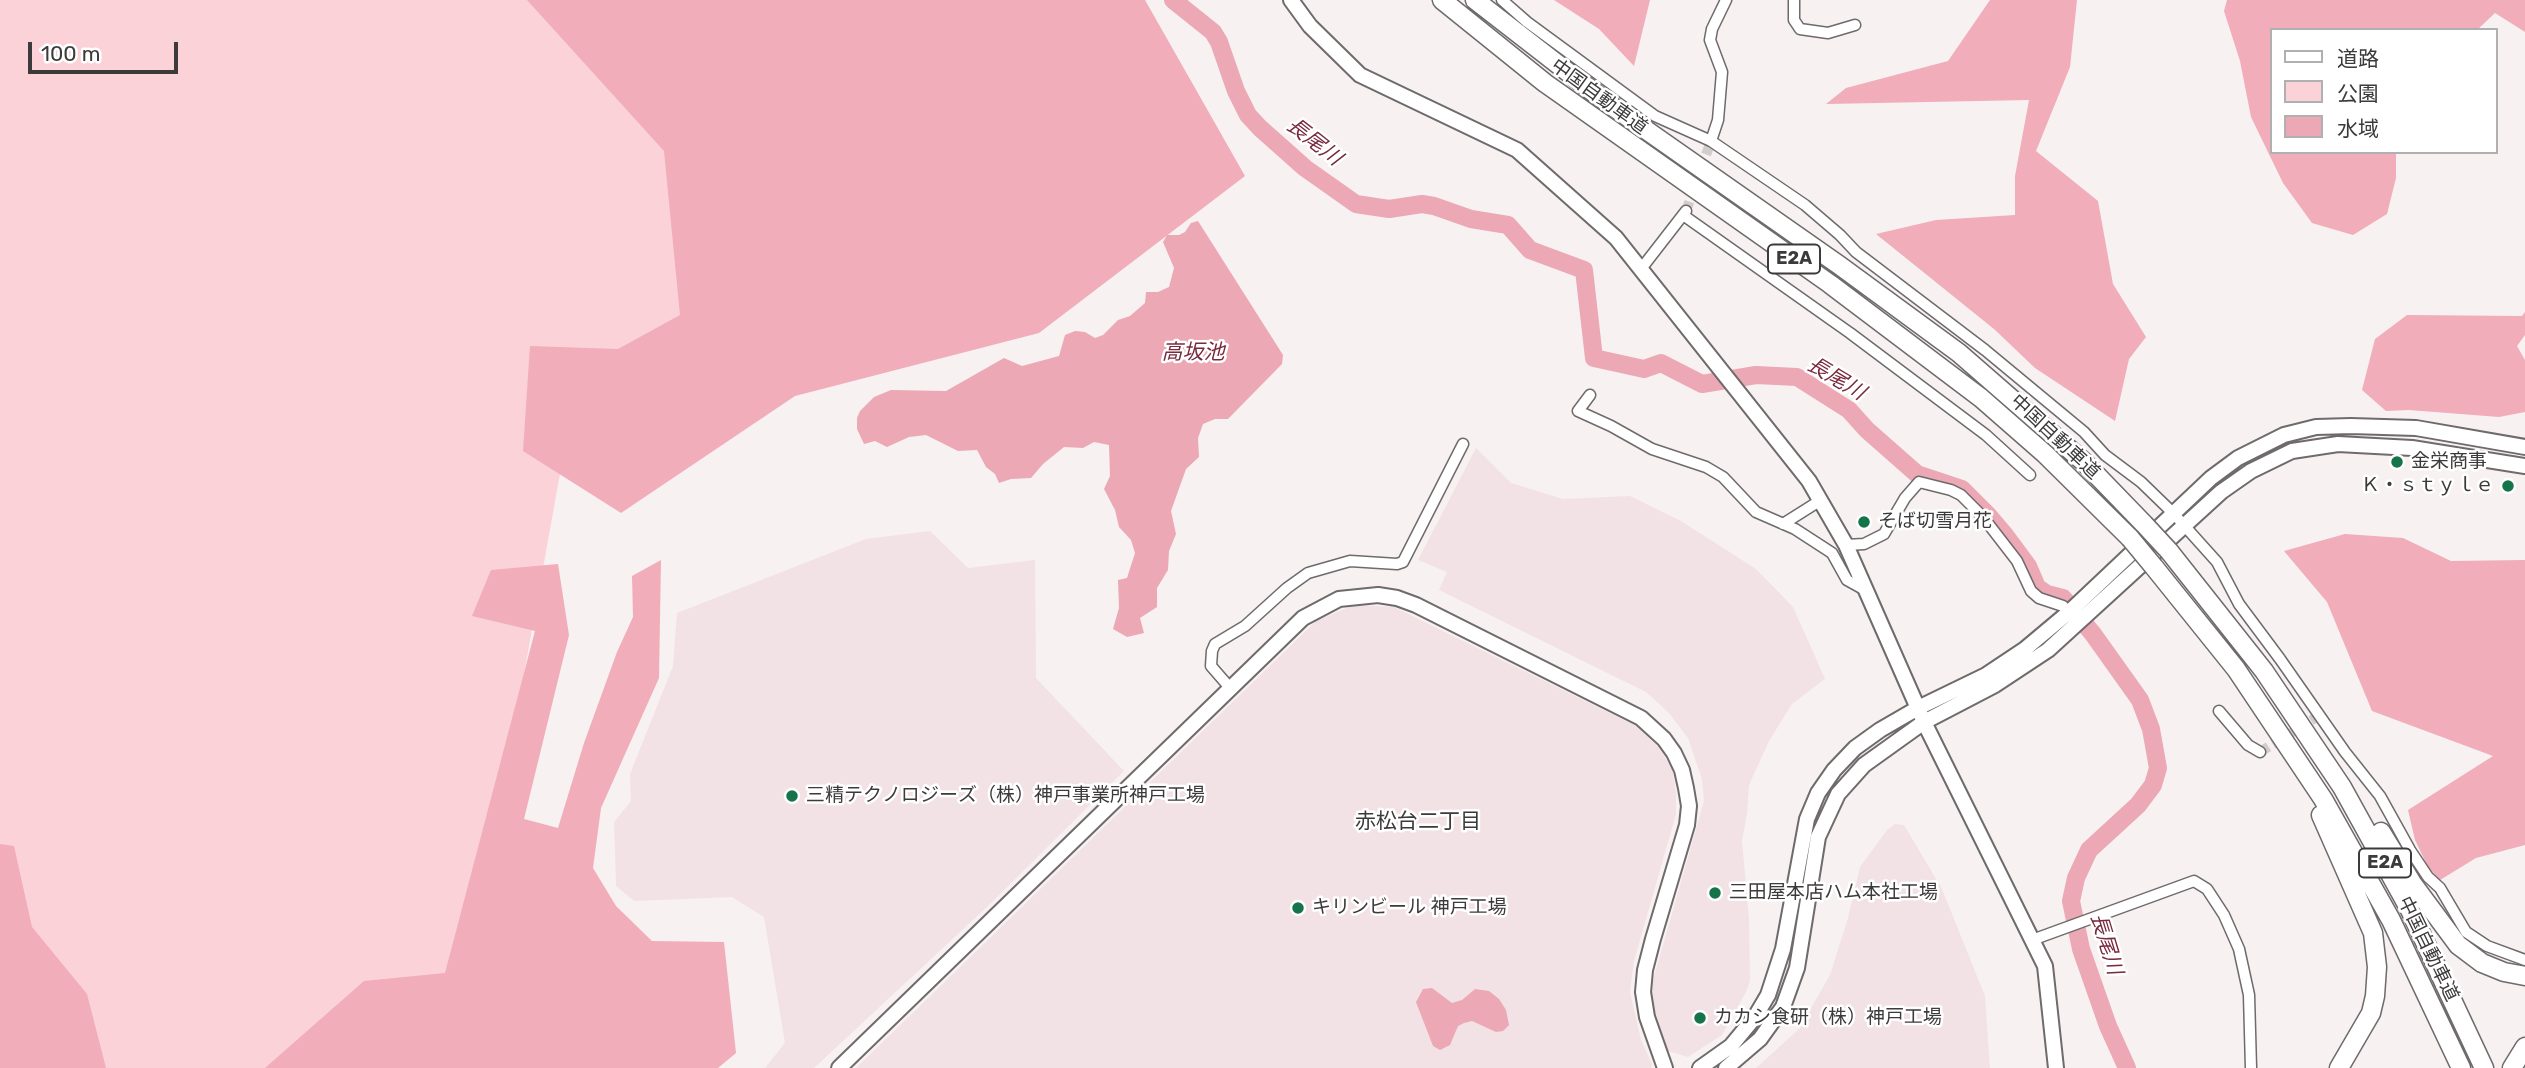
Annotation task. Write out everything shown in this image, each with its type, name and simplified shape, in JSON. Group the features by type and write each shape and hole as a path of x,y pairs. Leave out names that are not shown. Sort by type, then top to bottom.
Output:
{"highway":[{"name":"中国自動車道","path":"1442,0 1545,83 1830,284 1981,398 2045,454 2130,538 2236,669 2330,810 2391,920 2461,1068"},
{"name":"中国自動車道","path":"1475,0 1609,104 1839,265 1959,353 2084,462 2144,524 2169,551 2264,671 2329,768 2376,846 2427,945 2484,1068"},
{"path":"2264,671 2328,750 2412,883 2458,945 2482,963 2504,972 2525,976"},
{"path":"2293,752 2373,933 2377,967 2371,1013 2339,1068"},
{"path":"2512,1068 2525,1048"}],"street":[{"path":"1291,0 1310,26 1360,75 1517,150 1616,238 1783,445 1821,500 1846,545 1921,715 2045,966 2056,1068"},
{"path":"1502,0 1527,22 1655,117 1711,141 1805,205 1856,252 1985,350 2076,425 2105,455 2141,482 2217,562 2239,604 2345,752 2380,796 2410,850 2428,877 2440,888 2466,932 2487,946 2525,960"},
{"path":"1711,141 1718,120 1722,72 1710,40 1712,29 1726,0"},
{"path":"1794,0 1794,20 1800,29 1828,33 1855,25"},
{"path":"1641,269 1684,213 1986,435 2031,475"},
{"path":"1590,396 1578,411 1652,449 1706,467 1723,477 1756,512 1818,542 1832,553 1847,580 1865,590"},
{"path":"1726,1068 1760,1040 1783,1007 1797,968 1818,837 1838,794 1864,765 1921,715 2025,649 2211,478 2238,458 2284,435 2316,427 2416,428 2525,447"},
{"path":"1231,689 1211,666 1215,644 1245,626 1308,573 1350,561 1397,564 1403,562 1463,444"},
{"path":"1700,1068 1731,1046 1755,1017 1768,995 1783,949 1807,819 1818,793 1834,770 1855,748 1880,730 1995,685 2048,650 2221,492 2251,471 2292,452 2337,444 2412,448 2525,466"},
{"path":"1846,545 1864,544 1884,534 1905,498 1919,482 1951,490 1961,495 1983,517 2017,561 2031,591 2039,598 2063,606 2068,612"},
{"path":"1783,524 1821,500"},
{"path":"839,1068 1303,618 1339,598 1378,595 1416,605 1624,709 1653,727 1669,746 1682,769 1689,806 1644,981 1647,1017 1665,1068"},
{"path":"2219,711 2248,745 2260,752"},
{"path":"2032,940 2194,881 2207,889 2224,915 2239,949 2249,995 2251,1068"}],"shaded area":[{"path":"527,0 1145,0 1245,176 1039,333 795,396 621,513 523,451 530,346 618,349 680,315 664,151"},
{"path":"1554,0 1650,0 1634,66 1599,29"},
{"path":"1990,0 2077,0 2070,67 2036,151 2098,201 2113,284 2146,337 2129,359 2115,421 2035,368 1994,329 1876,234 1936,220 2015,215 2015,176 2029,100 1826,104 1846,88 1948,61"},
{"path":"2227,0 2525,0 2525,32 2495,13 2479,28 2270,28 2270,154 2396,154 2396,178 2387,214 2353,235 2312,223 2283,183 2251,117 2240,61 2224,11"},
{"path":"2525,312 2525,335 2517,346 2525,360 2525,412 2499,417 2409,410 2386,411 2362,390 2375,339 2407,315 2522,316"},
{"path":"1476,448 1511,483 1563,499 1630,496 1681,521 1756,569 1793,607 1825,679 1792,704 1769,741 1749,785 1742,841 1749,920 1750,981 1722,1035 1688,1057 1668,1051 1657,1027 1650,991 1704,801 1702,779 1688,738 1669,713 1646,692 1439,590 1447,572 1418,560"},
{"path":"930,531 968,568 1035,560 1036,678 1124,771 988,906 814,1068 765,1068 785,1043 764,917 732,897 634,901 616,886 614,822 631,801 630,774 673,666 677,613 866,539"},
{"path":"2345,534 2403,538 2451,561 2525,560 2525,845 2476,858 2440,880 2428,867 2415,840 2408,810 2493,756 2372,711 2327,602 2284,551"},
{"path":"661,560 659,678 601,808 593,868 616,906 652,941 724,942 736,1053 718,1068 265,1068 364,981 445,973 535,631 472,616 491,570 558,564 569,635 524,819 558,828 584,743 617,652 633,617 632,576"},
{"name":"キリンビール 神戸工場","path":"1354,605 1394,607 1636,726 1658,747 1672,768 1676,814 1634,961 1630,992 1641,1040 1652,1064 1651,1068 856,1068 1316,621"},
{"path":"1895,824 1904,825 1942,889 1985,996 1990,1068 1756,1068 1799,1029 1830,975 1860,867 1887,830"},
{"path":"0,844 14,846 32,927 87,994 106,1068 0,1068"}],"green space":[{"path":"0,0 603,0 762,329 579,368 472,963 340,1068 0,1068"}],"water":[{"name":"高坂池","path":"1198,221 1283,355 1282,364 1228,419 1215,419 1203,424 1198,438 1199,457 1186,469 1171,511 1176,534 1169,551 1168,570 1157,588 1157,607 1140,618 1144,633 1127,637 1113,629 1119,608 1118,580 1127,578 1135,553 1131,540 1119,527 1115,510 1104,489 1110,476 1109,445 1094,442 1083,448 1064,447 1031,478 999,483 977,450 958,451 926,435 909,437 887,447 875,441 864,444 857,429 857,418 874,397 891,390 946,391 1004,358 1022,366 1059,356 1065,335 1075,331 1085,332 1095,338 1103,335 1118,320 1130,316 1145,303 1146,292 1158,292 1169,287 1174,268 1163,242 1167,235 1179,235 1185,232 1191,223"},
{"path":"1432,988 1452,1003 1462,1000 1475,989 1489,991 1499,999 1506,1010 1509,1025 1503,1031 1496,1032 1472,1021 1464,1023 1458,1026 1450,1045 1440,1050 1433,1046 1416,1002 1423,989"}],"waterway":[{"name":"長尾川","path":"1173,0 1213,32 1248,115 1305,168 1356,204 1389,209 1422,204 1471,219 1508,225 1530,250 1584,270 1594,358 1644,369 1661,363 1702,384 1756,375 1797,377 1849,410 1867,430 1917,474 1962,489 2005,535 2028,566 2037,587 2047,594 2063,598 2093,634 2140,700 2151,729 2158,768 2153,785 2138,805 2089,850 2076,878 2071,901 2081,949 2108,1026 2127,1068"}],"tunnel":[{"path":"1686,211 1711,141"},
{"path":"2260,752 2320,715"}],"place":[{"name":"金栄商事","path":"2397,462"},
{"name":"Ｋ・ｓｔｙｌｅ","path":"2508,486"},
{"name":"そば切雪月花","path":"1864,522"},
{"name":"三精テクノロジーズ（株）神戸事業所神戸工場","path":"792,796"},
{"name":"三田屋本店ハム本社工場","path":"1715,893"},
{"name":"キリンビール 神戸工場","path":"1298,908"},
{"name":"カカシ食研（株）神戸工場","path":"1700,1018"}],"district":[{"name":"赤松台二丁目","path":"1418,822"}]}
